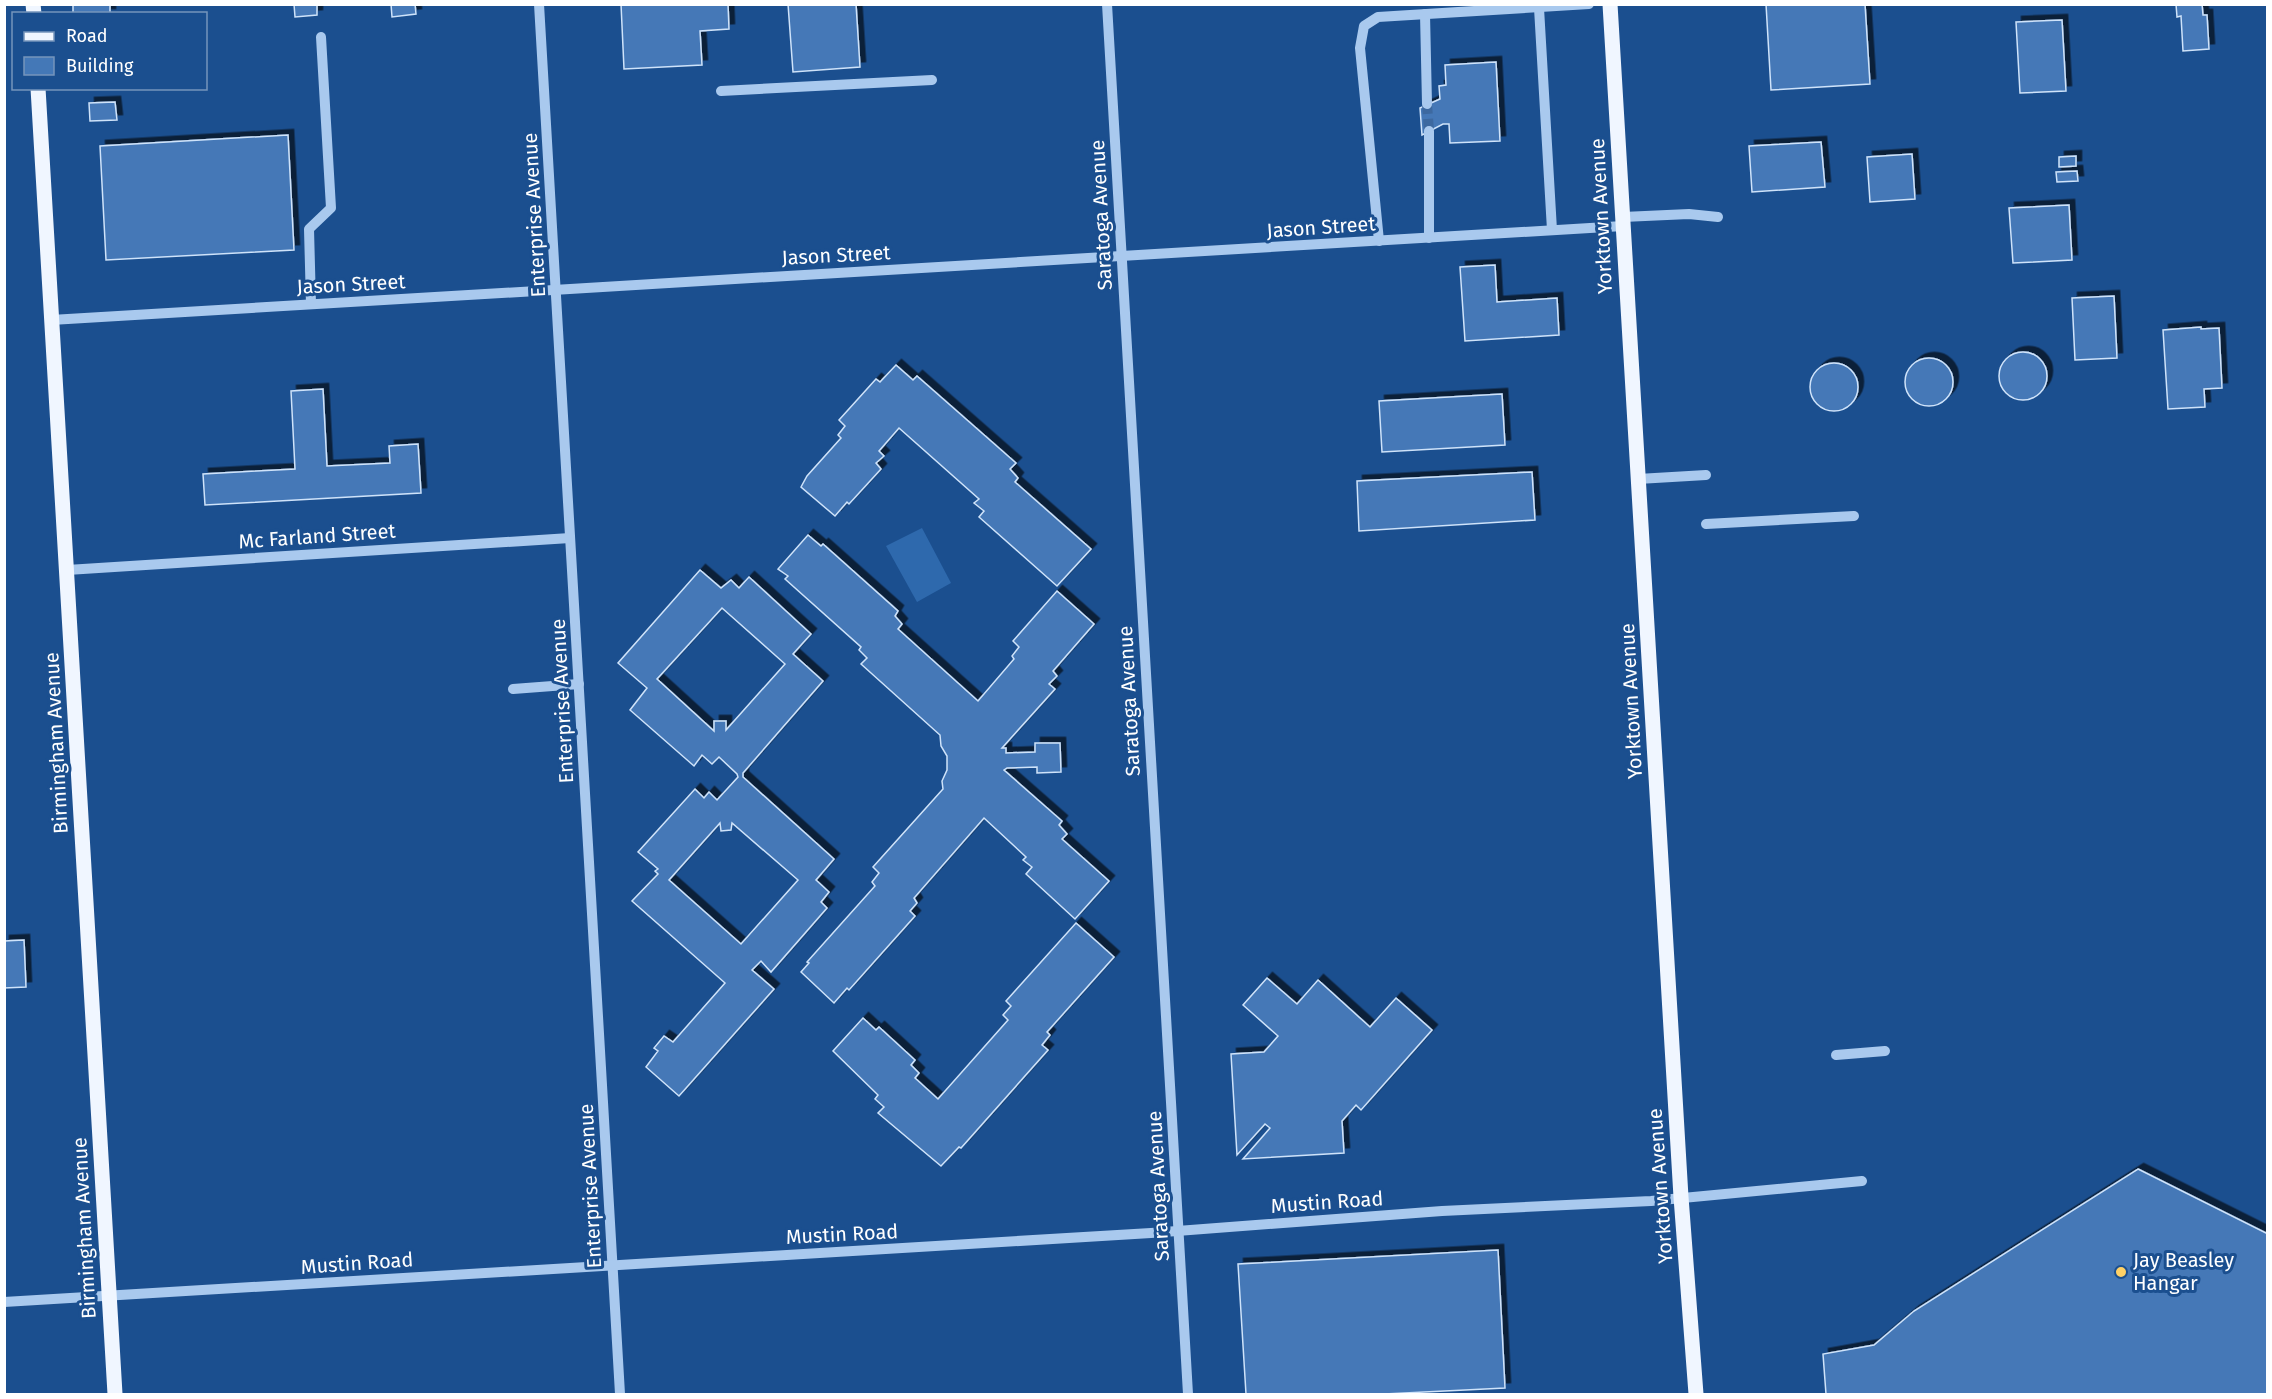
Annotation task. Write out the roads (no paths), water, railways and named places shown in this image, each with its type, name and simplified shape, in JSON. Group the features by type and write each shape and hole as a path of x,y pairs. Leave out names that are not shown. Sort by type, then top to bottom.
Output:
{"main road":[{"name":"Yorktown Avenue","path":"1610,4 1681,1197 1696,1395"},
{"name":"Birmingham Avenue","path":"38,90 115,1395"}],"street":[{"name":"Enterprise Avenue","path":"540,4 620,1395"},
{"name":"Saratoga Avenue","path":"1107,4 1188,1395"},
{"path":"1379,241 1360,48 1364,26 1378,17 1589,4"},
{"path":"1539,8 1552,230"},
{"path":"1425,15 1427,104"},
{"path":"311,304 309,229 331,208 321,37"},
{"path":"721,91 932,80"},
{"path":"1429,131 1429,238"},
{"name":"Jason Street","path":"51,320 1429,238 1552,230 1689,214 1718,217"},
{"path":"1638,479 1706,475"},
{"path":"1706,524 1854,516"},
{"name":"Mc Farland Street","path":"67,570 570,538"},
{"path":"513,689 579,684"},
{"path":"1836,1055 1885,1051"},
{"name":"Mustin Road","path":"4,1302 1179,1231 1430,1212 1651,1201 1862,1181"}],"tunnel":[{"path":"1427,104 1429,131"}],"place":[{"name":"Jay Beasley Hangar","path":"2121,1272"}]}
